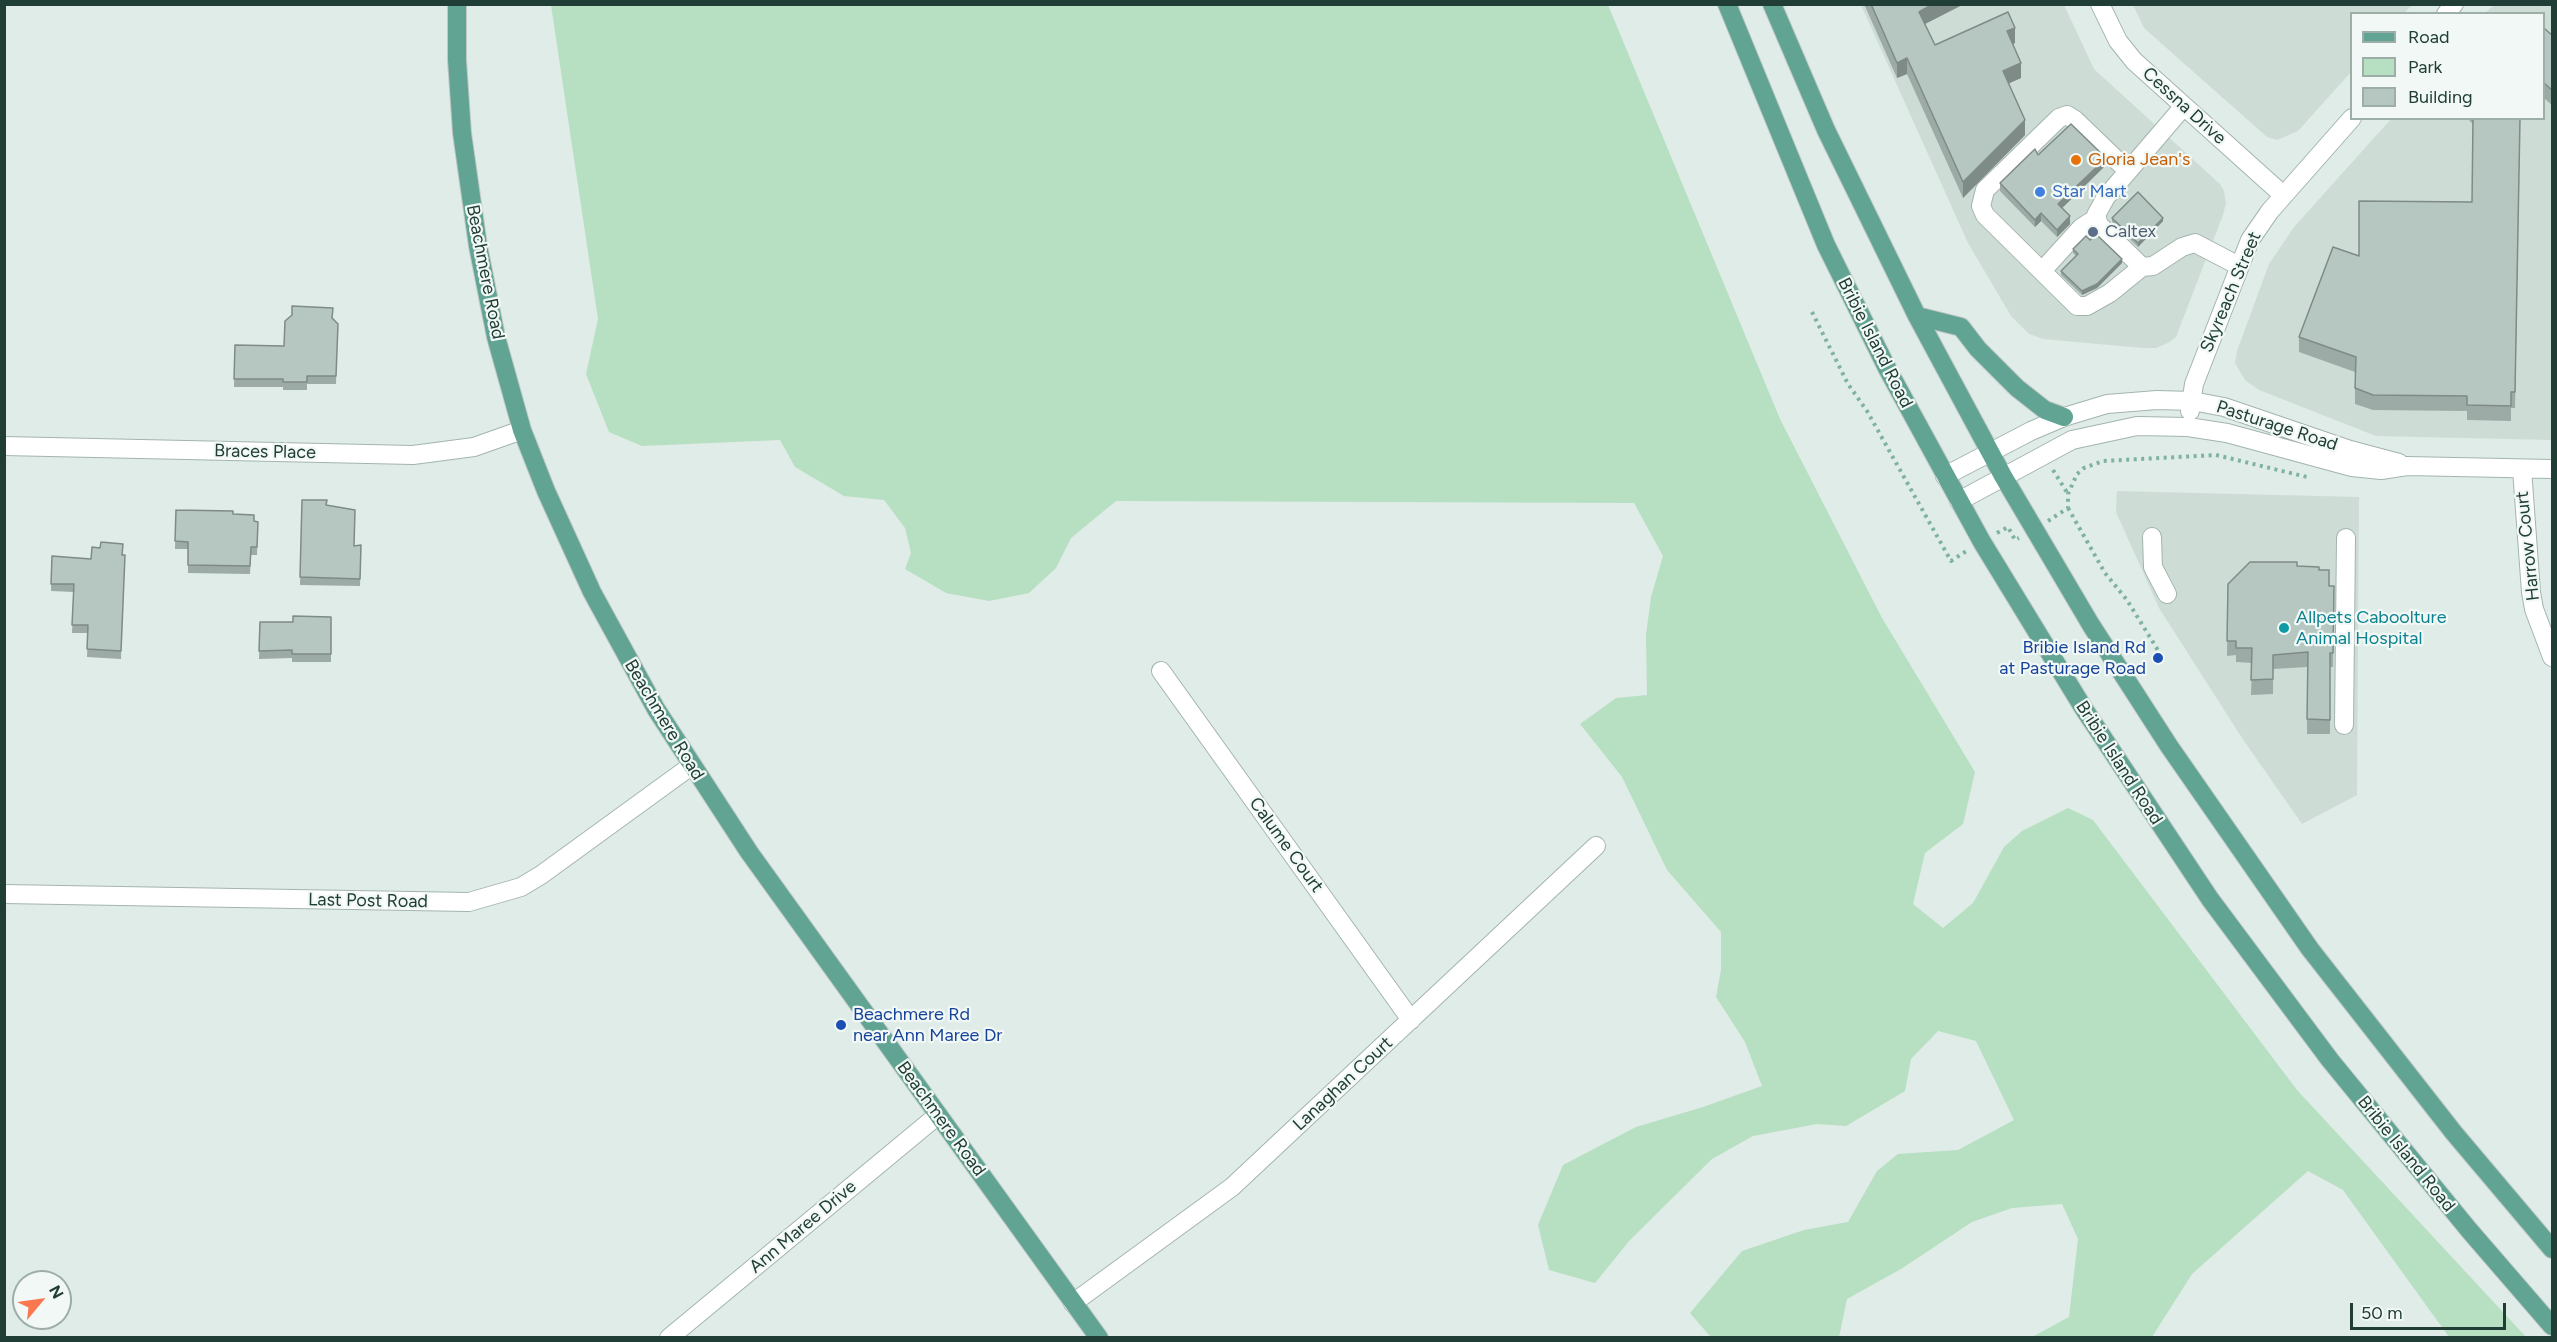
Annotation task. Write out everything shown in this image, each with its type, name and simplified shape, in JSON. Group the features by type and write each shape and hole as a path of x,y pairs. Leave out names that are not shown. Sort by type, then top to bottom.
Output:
{"main road":[{"name":"Beachmere Road","path":"457,4 461,121 478,246 496,337 522,430 546,491 592,592 635,674 691,766 749,852 1098,1338"},
{"name":"Bribie Island Road","path":"1727,4 1826,244 1888,370 1959,501 2084,709 2210,899 2274,986 2374,1116 2553,1326"},
{"path":"1772,4 1826,130 1917,316 1990,453 2091,625 2169,746 2275,902 2407,1075 2509,1200 2553,1249"},
{"path":"1917,316 1961,327 1996,368 2034,403 2064,417"}],"street":[{"name":"Cessna Drive","path":"2100,4 2113,32 2126,52 2283,195"},
{"path":"2099,225 2096,215 2106,198 2184,106"},
{"path":"2128,171 2075,120 2067,116 2059,118 1985,190 1981,206 1985,215 2077,306 2087,306 2110,293 2142,267 2153,266 2182,247 2195,243 2239,266"},
{"name":"Skyreach Street","path":"2188,427 2194,384 2239,266 2258,226 2350,120"},
{"path":"2042,271 2081,228 2090,222 2099,225 2142,267"},
{"name":"Pasturage Road","path":"1945,476 2064,417 2107,404 2157,400 2192,401 2224,407 2350,450 2407,465 2553,469"},
{"name":"Pasturage Road","path":"1959,501 2054,448 2092,434 2137,426 2188,427 2227,433 2352,467 2381,470 2407,465"},
{"name":"Braces Place","path":"4,446 413,455 474,447 522,430"},
{"name":"Harrow Court","path":"2522,469 2531,592 2542,633 2553,657"},
{"path":"2152,537 2153,567 2167,594"},
{"path":"2344,725 2346,538"},
{"name":"Calume Court","path":"1161,671 1411,1020"},
{"name":"Last Post Road","path":"4,894 469,902 521,886 541,875 691,766"},
{"name":"Lanaghan Court","path":"1073,1303 1232,1186 1596,846"},
{"name":"Ann Maree Drive","path":"669,1338 938,1115"}],"path":[{"path":"2068,508 2105,573 2127,600 2164,660"}],"shaded area":[{"path":"1861,5 2064,5 2094,69 2220,184 2224,191 2226,203 2223,215 2176,337 2156,348 2043,339 2029,334 2011,316 1968,243"},
{"path":"2133,5 2412,5 2405,12 2350,12 2350,73 2298,131 2277,140 2267,137 2144,28"},
{"path":"2494,5 2552,5 2552,440 2376,436 2259,390 2245,380 2235,363 2237,351 2269,264 2294,227 2390,120 2545,120 2545,12 2486,12"},
{"path":"2117,491 2359,497 2357,795 2302,824 2242,738 2159,608 2116,512"}],"green space":[{"path":"551,5 1608,5 1780,419 1882,618 1975,772 1963,824 1925,853 1913,904 1943,928 1973,903 2004,847 2022,831 2068,808 2093,820 2297,1090 2526,1337 2449,1337 2343,1190 2308,1171 2192,1274 2152,1337 2032,1337 2069,1317 2078,1239 2062,1204 2012,1208 1972,1222 1901,1269 1847,1299 1839,1337 1714,1338 1709,1335 1690,1313 1742,1251 1804,1230 1848,1222 1877,1171 1898,1154 1958,1150 2014,1120 1976,1041 1938,1031 1911,1059 1905,1091 1846,1126 1817,1124 1753,1136 1712,1159 1630,1240 1595,1283 1549,1270 1538,1225 1563,1165 1636,1127 1762,1086 1745,1042 1716,997 1721,970 1721,932 1667,870 1622,777 1580,724 1616,698 1647,695 1646,635 1651,597 1663,556 1634,503 1116,501 1071,538 1056,568 1029,593 989,601 946,593 905,569 911,553 905,528 884,500 844,496 795,467 780,440 642,446 609,432 586,374 598,319"}],"building":[{"path":"1871,4 1933,4 1919,12 1935,45 2008,12 2015,28 2007,31 2021,63 2003,71 2025,120 1963,182 1907,58 1897,63"},
{"path":"2545,29 2553,36 2553,91 2545,84"},
{"path":"2473,120 2520,120 2515,392 2511,392 2511,406 2467,405 2467,396 2373,395 2355,388 2356,357 2299,337 2333,247 2359,256 2359,201 2472,202"},
{"path":"2071,124 2106,158 2058,204 2070,216 2057,230 2041,213 2035,220 2000,183 2035,149 2038,155"},
{"path":"2138,192 2163,218 2138,243 2112,218"},
{"path":"2096,234 2122,259 2097,284 2082,291 2061,271 2078,254 2073,249 2086,236 2090,240"},
{"path":"292,306 333,308 332,318 338,324 336,376 307,376 307,382 283,382 283,379 234,379 235,345 284,346 285,321 292,315"},
{"path":"302,500 327,500 326,505 355,510 354,546 361,545 360,579 300,577"},
{"path":"176,510 233,511 233,514 254,515 254,521 258,522 257,547 251,547 250,566 188,565 188,542 175,541"},
{"path":"101,542 123,544 122,555 125,555 121,651 87,649 88,625 72,625 74,584 51,584 52,556 91,559 92,547 100,548"},
{"name":"Allpets Caboolture Animal Hospital","path":"2250,562 2297,562 2297,566 2329,570 2329,586 2334,586 2333,653 2330,653 2330,720 2307,719 2308,652 2273,655 2273,679 2251,680 2252,648 2236,648 2236,641 2227,641 2228,584"},
{"path":"293,616 331,617 331,654 292,654 292,650 259,651 260,622 293,622"}],"place":[{"name":"Gloria Jean's","path":"2076,160"},
{"name":"Star Mart","path":"2040,192"},
{"name":"Caltex","path":"2093,232"},
{"name":"Allpets Caboolture Animal Hospital","path":"2284,628"},
{"name":"Bribie Island Rd at Pasturage Road","path":"2158,658"},
{"name":"Beachmere Rd near Ann Maree Dr","path":"841,1025"}]}
